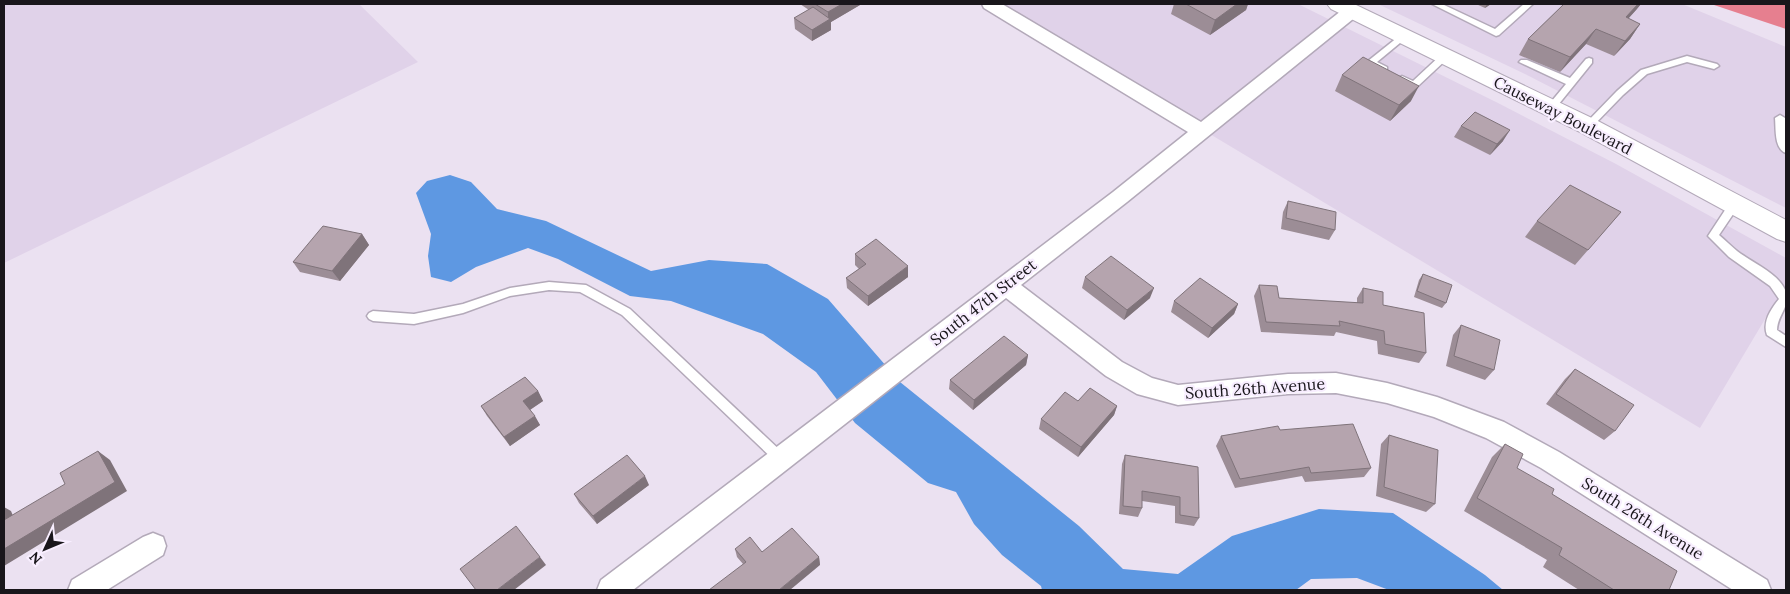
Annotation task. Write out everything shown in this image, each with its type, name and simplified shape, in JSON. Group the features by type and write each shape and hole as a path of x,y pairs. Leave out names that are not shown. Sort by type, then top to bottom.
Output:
{"main road":[{"name":"Causeway Boulevard","path":"1345,7 1588,126 1786,232"}],"street":[{"path":"990,4 1201,131"},
{"name":"South 47th Street","path":"611,590 1201,131 1345,7"},
{"name":"South 26th Avenue","path":"1004,285 1114,369 1146,387 1178,395 1288,384 1336,382 1438,406 1494,430 1550,460 1757,590"},
{"path":"82,590 153,546"}],"lane":[{"path":"1436,4 1496,33 1530,4"},
{"path":"1403,36 1372,63 1414,85 1444,56"},
{"path":"1588,126 1620,93 1644,72 1687,59 1714,66"},
{"path":"1552,108 1589,61"},
{"path":"1524,62 1572,83"},
{"path":"1780,118 1783,146 1786,150"},
{"path":"1735,204 1713,236 1733,254 1774,283 1785,300 1776,310 1770,322 1771,332 1786,342"},
{"path":"373,316 414,319 463,308 510,292 549,286 582,288 626,312 780,458"}],"shaded area":[{"path":"4,4 359,4 418,62 4,263"},
{"path":"993,4 1298,4 1616,164 1786,258 1786,284 1700,428"},
{"path":"1378,4 1682,4 1786,47 1786,208 1525,74"},
{"path":"1711,4 1786,4 1786,29"}],"water":[{"path":"450,175 471,182 497,209 546,221 651,271 709,260 767,264 828,299 900,382 1079,526 1123,569 1178,574 1232,536 1319,509 1393,513 1485,575 1503,590 1389,590 1357,578 1311,579 1296,590 1042,590 1041,586 1002,555 974,524 956,492 928,483 855,423 816,372 763,334 671,301 630,296 558,259 528,248 476,267 451,282 431,277 428,256 431,234 416,193 427,181"}],"building":[{"path":"815,4 842,4 828,12"},
{"path":"1186,4 1237,4 1215,20"},
{"path":"1564,4 1638,4 1626,17 1640,24 1625,41 1596,29 1570,57 1528,39"},
{"path":"813,7 830,19 812,30 794,18"},
{"path":"1363,57 1419,86 1399,105 1342,75"},
{"path":"1475,112 1510,130 1497,144 1461,126"},
{"path":"1570,185 1621,212 1588,250 1537,221"},
{"path":"1288,201 1336,212 1335,230 1286,218"},
{"path":"323,226 362,234 332,271 293,262"},
{"path":"876,239 908,266 868,296 846,278 866,264 855,254"},
{"path":"1111,256 1154,288 1127,310 1085,277"},
{"path":"1423,274 1452,285 1446,303 1417,291"},
{"path":"1200,278 1238,304 1212,328 1174,301"},
{"path":"1259,285 1277,286 1279,298 1363,303 1363,288 1383,292 1383,305 1424,313 1426,353 1385,344 1384,331 1339,321 1340,326 1266,322"},
{"path":"1461,325 1500,340 1494,370 1454,356"},
{"path":"1004,336 1028,355 974,400 950,380"},
{"path":"1575,369 1634,405 1615,431 1556,394"},
{"path":"525,377 538,391 523,401 535,416 504,437 481,406"},
{"path":"1090,388 1117,406 1081,447 1041,419 1065,392 1078,401"},
{"path":"1353,424 1371,468 1311,473 1309,467 1240,479 1221,436 1278,426 1280,430"},
{"path":"1389,435 1438,450 1435,504 1384,487"},
{"path":"1505,444 1523,454 1517,468 1554,489 1552,494 1677,571 1669,590 1614,590 1559,555 1562,548 1477,498"},
{"path":"98,451 115,482 4,549 4,520 65,484 60,473"},
{"path":"627,455 645,476 593,516 574,494"},
{"path":"1125,455 1198,467 1199,518 1180,515 1180,497 1142,491 1142,508 1123,506"},
{"path":"516,526 540,557 497,590 476,590 460,569"},
{"path":"792,528 819,557 779,590 709,590 746,562 735,549 750,537 762,552"}]}
